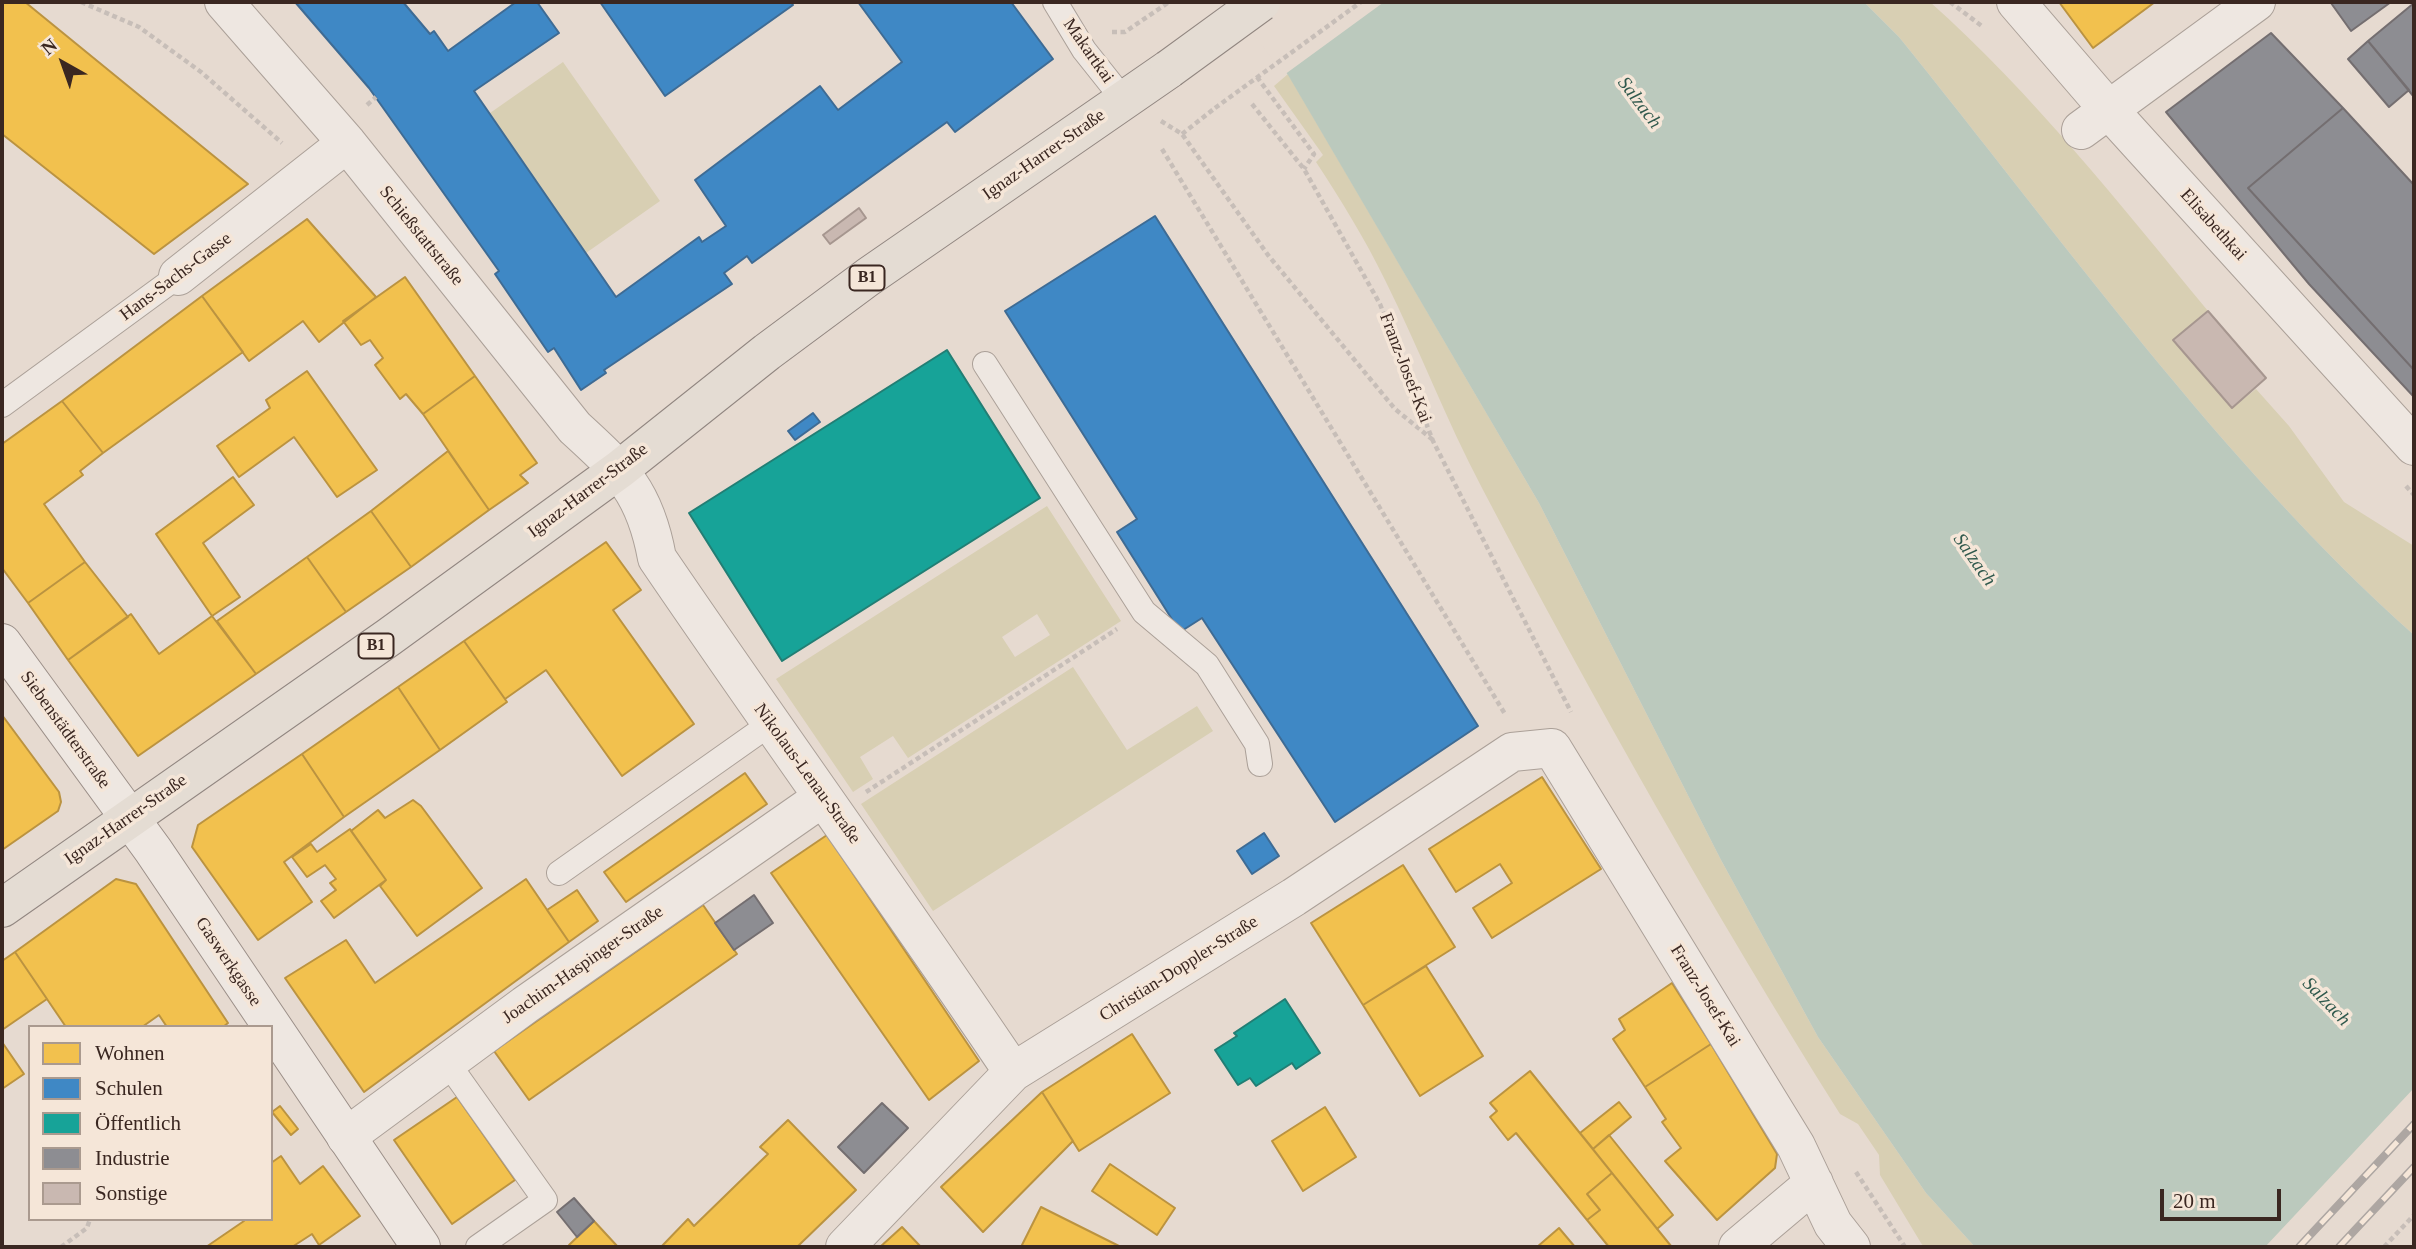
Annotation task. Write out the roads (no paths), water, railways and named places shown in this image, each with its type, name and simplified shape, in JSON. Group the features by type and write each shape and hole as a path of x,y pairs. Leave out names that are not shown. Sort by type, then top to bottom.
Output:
{"main road":[{"name":"Ignaz-Harrer-Straße","path":"2,908 389,637 620,469 767,352 857,285 1261,2"}],"street":[{"name":"Schießstattstraße","path":"224,2 347,143 575,428 620,469"},
{"name":"Elisabethkai","path":"2016,2 2095,120 2414,446"},
{"path":"2095,120 2256,2"},
{"name":"Hans-Sachs-Gasse","path":"177,276 347,143"},
{"name":"Nikolaus-Lenau-Straße","path":"620,469 648,516 657,558 770,724 839,798 886,885 1013,1072"},
{"name":"Siebenstädterstraße","path":"2,643 129,817"},
{"name":"Christian-Doppler-Straße","path":"845,1247 1013,1072 1294,897 1512,752 1552,748"},
{"name":"Franz-Josef-Kai","path":"1552,748 1796,1146 1833,1224 1851,1247"},
{"name":"Joachim-Haspinger-Straße","path":"346,1137 447,1062 839,798"},
{"name":"Gaswerkgasse","path":"129,817 270,1025"},
{"name":"Gaswerkgasse","path":"273,1029 421,1247"},
{"path":"1738,1247 1814,1183"}],"lane":[{"name":"Makartkai","path":"1055,2 1084,50 1123,99"},
{"name":"Hans-Sachs-Gasse","path":"2,405 177,276"},
{"path":"985,364 1144,612 1207,665 1257,744 1261,764"},
{"path":"559,873 770,724"},
{"path":"447,1062 545,1200 478,1247"}],"water":[{"name":"Salzach","path":"1233,2 1864,2 1899,37 2145,347 2209,423 2275,498 2343,568 2414,635 2414,1247 1975,1247 1926,1193 1818,1037 1721,860 1539,503 1288,75"}],"railway":[{"path":"2299,1247 2414,1124"},
{"path":"2339,1247 2414,1167"}]}
